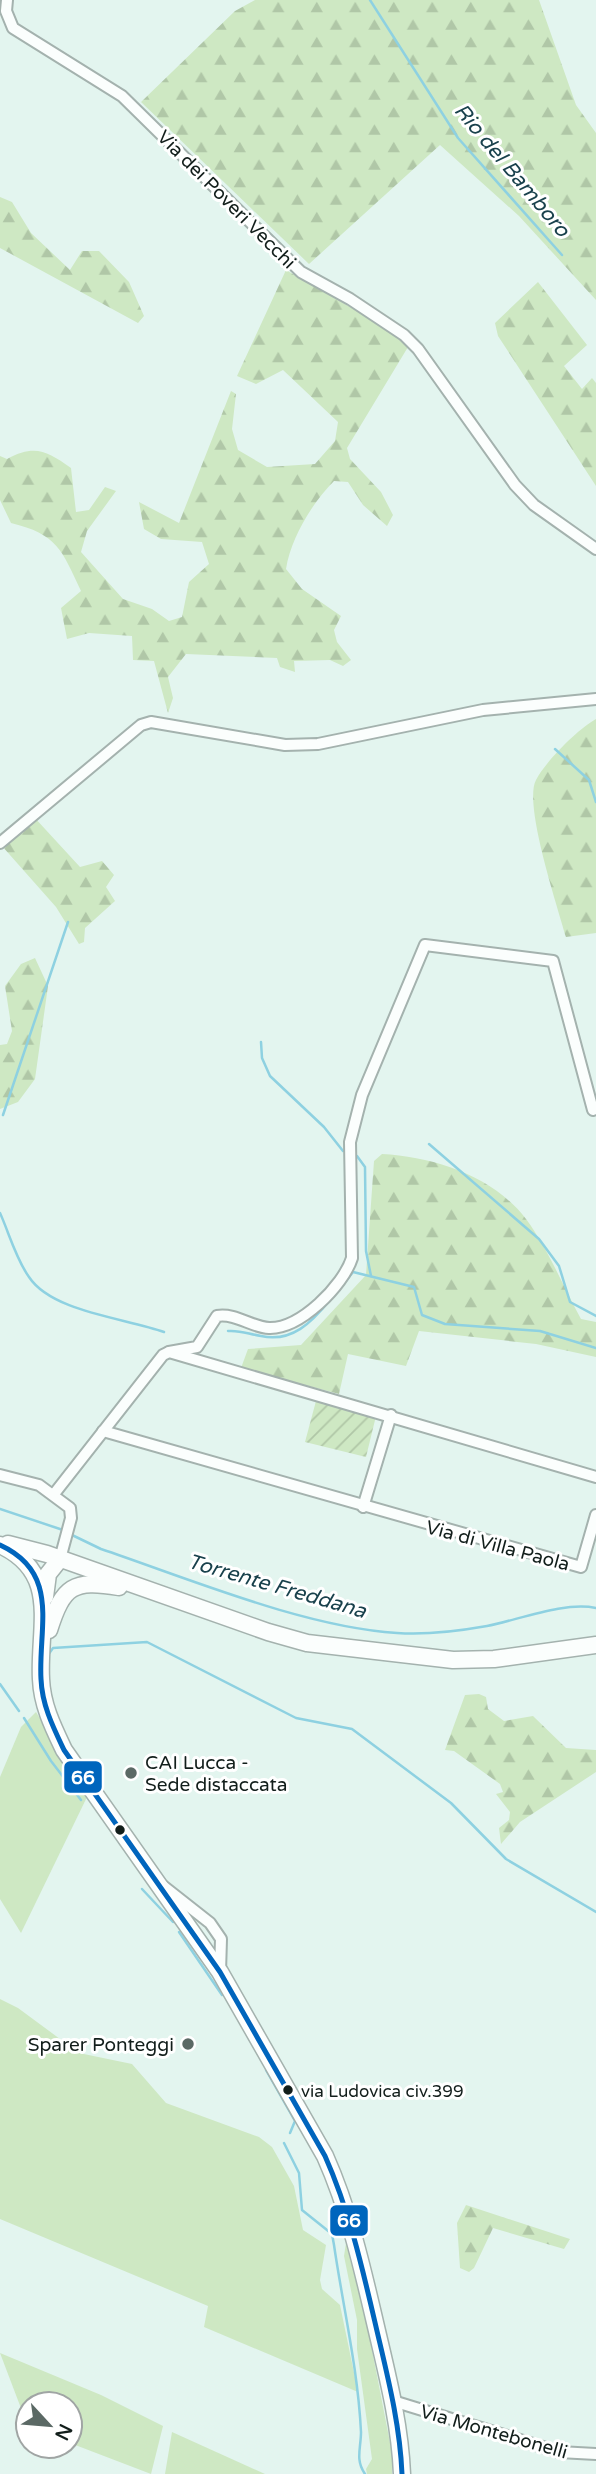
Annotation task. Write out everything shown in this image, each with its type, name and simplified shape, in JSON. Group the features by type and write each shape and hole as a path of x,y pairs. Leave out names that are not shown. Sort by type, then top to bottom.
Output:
{"main road":[{"path":"0,1544 62,1553 163,1594 268,1632 307,1643 368,1652 474,1660 596,1645"},
{"path":"0,1544 17,1553 51,1604"},
{"path":"62,1553 45,1581 51,1604 43,1641 41,1676 49,1718 88,1786 220,1972 325,2156 348,2216 393,2401 402,2474"},
{"path":"51,1604 90,1582 163,1594"}],"street":[{"name":"Via dei Poveri Vecchi","path":"7,0 6,11 13,28 122,96 301,272 350,299 404,335 418,349 515,485 534,505 596,549"},
{"path":"0,843 141,725 150,722 285,745 318,744 483,710 596,699"},
{"path":"54,1494 162,1356 169,1352 197,1347 217,1316 226,1315 267,1328 294,1324 347,1272 352,1258 350,1142 362,1095 425,945 553,961 593,1110"},
{"path":"169,1352 596,1477"},
{"path":"363,1507 391,1415"},
{"name":"Via di Villa Paola","path":"103,1431 581,1567 596,1515"},
{"path":"0,1475 38,1485 70,1508 71,1518 62,1553"},
{"name":"Via Montebonelli","path":"393,2401 559,2452 596,2454"}],"green space":[{"path":"255,0 539,0 576,105 596,133 596,300 519,216 440,145 309,264 141,102 235,11"},
{"path":"0,197 12,202 31,233 70,270 82,251 99,251 129,282 144,316 138,323 0,248"},
{"path":"286,270 390,330 408,347 347,448 350,459 381,492 393,515 387,526 363,505 348,482 334,481 304,522 289,557 286,569 302,589 341,616 334,630 337,642 351,660 343,666 330,660 294,661 295,672 280,667 277,658 186,654 168,677 173,698 168,713 154,661 133,660 132,636 89,633 67,639 61,608 81,591 63,554 56,546 39,532 11,523 0,500 0,456 7,459 25,452 40,452 55,457 71,468 76,512 89,510 105,487 116,491 87,531 81,552 123,599 152,609 169,621 182,617 189,582 209,564 202,542 161,539 144,529 139,502 179,523 231,391 236,394 232,429 238,450 267,467 315,464 335,441 338,422 283,370 256,384 237,376"},
{"path":"538,282 587,345 564,366 582,389 592,378 596,383 596,486 498,336 495,323"},
{"path":"596,719 596,933 566,937 538,832 533,792 536,780 554,755"},
{"path":"34,817 80,867 102,861 114,875 106,887 115,901 85,928 84,942 79,944 56,907 2,846"},
{"path":"35,958 48,986 35,1079 18,1102 0,1109 0,1045 7,1044 12,1031 5,986 21,964"},
{"path":"382,1154 422,1159 462,1172 480,1180 513,1204 541,1242 581,1319 596,1322 596,1357 536,1344 419,1331 406,1366 348,1354 339,1394 241,1368 248,1349 301,1345 366,1275 374,1161"},
{"path":"316,1401 376,1416 366,1457 305,1442"},
{"path":"479,1694 486,1697 488,1709 504,1721 533,1716 566,1748 596,1750 596,1772 520,1822 501,1844 499,1828 509,1820 510,1812 496,1794 503,1792 500,1784 454,1751 445,1750 465,1695"},
{"path":"36,1712 87,1797 21,1933 0,1899 0,1777 21,1727"},
{"path":"0,1999 18,2008 79,2053 132,2064 166,2103 259,2137 272,2147 294,2186 303,2230 326,2245 320,2280 322,2289 340,2305 358,2392 204,2327 208,2306 0,2219"},
{"path":"466,2205 570,2239 564,2249 493,2228 474,2268 469,2272 460,2268 457,2223"},
{"path":"346,2243 365,2314 392,2453 392,2474 367,2474 366,2469 372,2459 357,2349 357,2320 344,2256"},
{"path":"0,2353 101,2395 163,2426 151,2474 84,2448 84,2390 14,2390"},
{"path":"172,2432 265,2474 165,2474"}],"waterway":[{"name":"Rio del Bamboro","path":"370,0 458,138 562,255"},
{"path":"555,749 589,780 596,802"},
{"path":"3,1115 68,922"},
{"path":"261,1042 262,1058 270,1076 324,1127 343,1151"},
{"path":"429,1144 539,1239 559,1266 570,1302 596,1316"},
{"path":"357,1156 365,1167 366,1251 371,1276"},
{"path":"0,1213 20,1262 40,1289 72,1306 164,1332"},
{"path":"346,1281 353,1272 414,1287 422,1315 445,1324 540,1331 596,1348"},
{"path":"228,1331 272,1337 292,1333 308,1323 330,1300"},
{"name":"Torrente Freddana","path":"0,1509 63,1530"},
{"name":"Torrente Freddana","path":"72,1535 101,1549 247,1600 324,1622 361,1629 397,1633 442,1632 487,1626 556,1609 596,1608"},
{"path":"48,1655 53,1648 147,1642 296,1718 352,1729 451,1803 506,1859 596,1912"},
{"path":"0,1684 19,1711"},
{"path":"24,1718 51,1761 81,1800"},
{"path":"142,1889 173,1922"},
{"path":"179,1932 222,1995"},
{"path":"266,2070 295,2121 290,2133"},
{"path":"284,2143 299,2173 302,2210 332,2234 357,2385 361,2432 359,2459 365,2474"}],"transit line":[{"name":"66","path":"0,1545 19,1557 32,1570 39,1586 43,1621 43,1698 64,1750 220,1972 325,2156 349,2220 366,2286 393,2402 402,2474"}],"place":[{"name":"CAI Lucca - Sede distaccata","path":"131,1773"},
{"name":"Sparer Ponteggi","path":"188,2044"},
{"name":"via Ludovica civ.399","path":"288,2090"}]}
